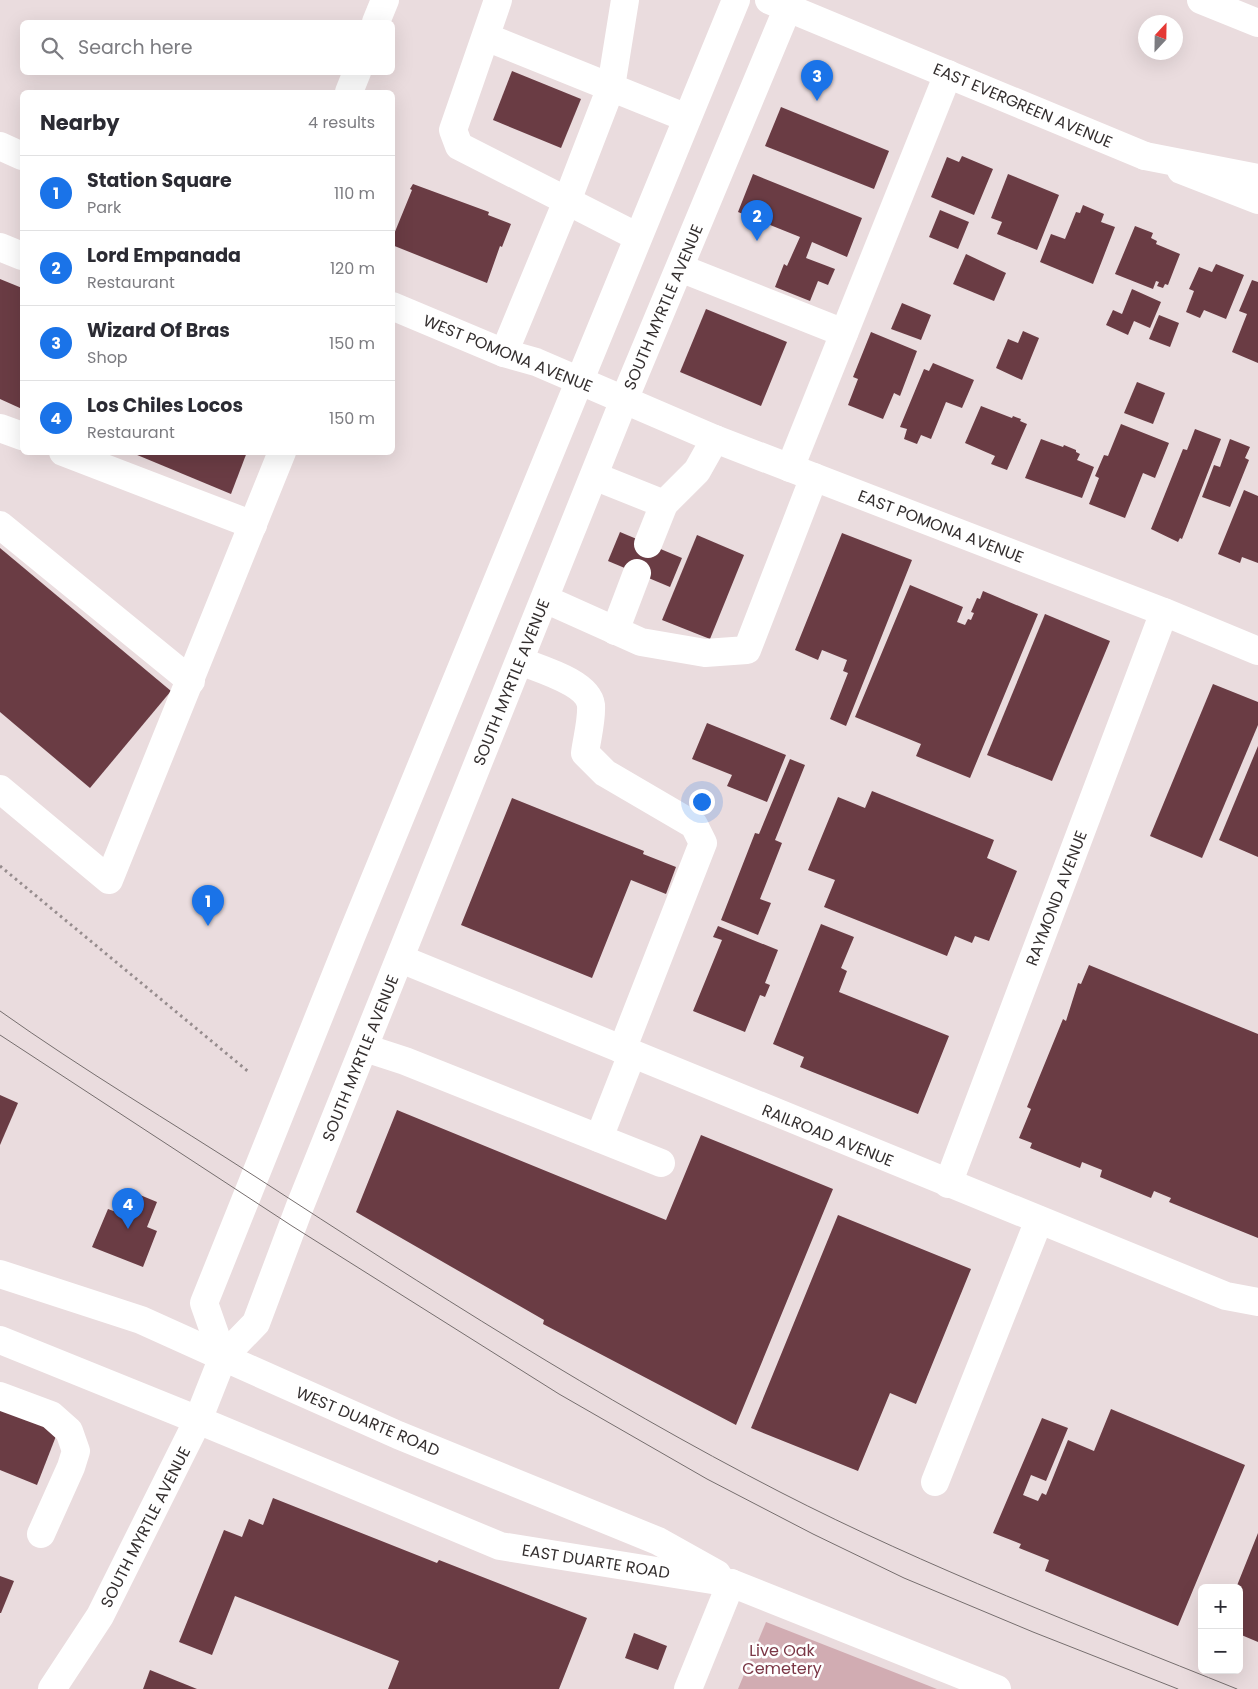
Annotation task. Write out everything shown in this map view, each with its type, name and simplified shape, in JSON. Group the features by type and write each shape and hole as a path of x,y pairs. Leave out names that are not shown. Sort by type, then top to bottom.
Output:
{"main road":[{"path":"377,20 385,0"},
{"path":"498,0 453,130 459,146 638,237"},
{"path":"504,353 567,201 611,87 625,0"},
{"path":"223,1357 204,1303 351,937 736,0"},
{"path":"1201,0 1258,23"},
{"name":"EAST EVERGREEN AVENUE","path":"783,2 948,74 1145,156 1258,200"},
{"name":"SOUTH MYRTLE AVENUE","path":"52,1689 100,1616 198,1420 223,1357 256,1323 300,1206 401,959 624,400 680,268 783,2"},
{"path":"486,37 687,118"},
{"path":"545,599 641,642 705,653 746,650 844,333 948,74"},
{"path":"350,90 356,75"},
{"path":"0,146 20,155"},
{"path":"1145,156 1258,178"},
{"path":"0,247 20,255"},
{"path":"680,268 844,333"},
{"name":"WEST POMONA AVENUE","path":"395,307 504,353 536,362 624,400"},
{"name":"EAST POMONA AVENUE","path":"624,400 802,473 1164,612 1258,651"},
{"path":"0,428 20,435"},
{"path":"648,544 664,504 697,471 715,438"},
{"path":"71,455 253,525"},
{"path":"0,789 109,880 281,455"},
{"path":"594,476 664,504"},
{"path":"0,525 191,681"},
{"path":"615,631 637,574"},
{"name":"RAYMOND AVENUE","path":"948,1184 1164,612"},
{"path":"520,661 560,677 584,690 591,704 585,752 605,773 694,825 703,843 627,1052 599,1138"},
{"name":"RAILROAD AVENUE","path":"401,959 1226,1296 1258,1302"},
{"path":"365,1048 405,1061 661,1163"},
{"path":"935,1482 1039,1220"},
{"name":"WEST DUARTE ROAD","path":"0,1274 141,1320 398,1435 658,1541 731,1582"},
{"path":"0,1340 198,1420"},
{"path":"0,1396 51,1415 69,1432 76,1451 71,1467 41,1534"},
{"name":"EAST DUARTE ROAD","path":"198,1420 500,1546 731,1582 997,1689"},
{"path":"688,1689 731,1582"}],"path":[{"path":"0,866 250,1073"}],"green space":[{"name":"Live Oak Cemetery","path":"766,1622 937,1689 738,1689"}],"building":[{"path":"512,71 581,99 561,148 493,120"},
{"path":"781,107 889,151 874,189 765,146"},
{"path":"962,156 993,169 974,215 931,197 947,157 959,162"},
{"path":"753,174 862,218 847,257 812,242 806,258 835,269 828,285 818,281 810,301 775,287 784,264 787,266 800,237 738,212"},
{"path":"1008,174 1059,195 1037,250 997,234 1002,222 991,218"},
{"path":"413,184 489,212 488,215 511,224 502,247 500,246 487,283 395,246 395,232 412,190 410,189"},
{"path":"1083,205 1104,214 1101,222 1115,227 1093,284 1040,262 1051,234 1065,239 1076,212 1080,213"},
{"path":"940,210 969,222 958,249 929,237"},
{"path":"1135,226 1153,233 1151,238 1157,241 1156,244 1180,254 1168,285 1165,284 1163,288 1157,286 1159,282 1156,281 1153,289 1115,274"},
{"path":"966,254 1006,273 994,301 953,284"},
{"path":"1216,264 1244,275 1226,319 1204,310 1200,318 1186,312 1194,291 1189,289 1199,267 1212,272"},
{"path":"0,279 20,287 20,408 0,399"},
{"path":"1252,280 1258,282 1258,363 1232,352 1247,314 1239,311"},
{"path":"1132,289 1161,302 1150,328 1134,321 1128,335 1106,325 1113,310 1122,314"},
{"path":"902,303 931,315 921,340 891,329"},
{"path":"706,309 787,342 761,406 680,372"},
{"path":"1159,315 1179,323 1170,347 1149,339"},
{"path":"1023,331 1039,338 1022,380 996,368 1008,339 1018,343"},
{"path":"871,332 917,351 900,396 894,393 883,419 848,405 858,379 853,377"},
{"path":"933,363 974,380 962,408 946,402 931,439 921,435 917,444 904,439 907,429 900,427 924,369 929,371"},
{"path":"1137,382 1165,393 1153,424 1124,413"},
{"path":"981,406 1012,418 1013,416 1021,419 1020,421 1027,424 1007,470 991,464 995,456 965,443"},
{"path":"1121,424 1169,443 1155,478 1143,473 1125,518 1089,504 1099,478 1095,476 1104,455 1108,456"},
{"path":"1195,429 1221,439 1182,539 1180,538 1178,542 1151,529 1183,449 1187,450"},
{"path":"1041,439 1076,450 1080,454 1077,460 1094,467 1082,498 1025,478"},
{"path":"1230,439 1250,447 1245,458 1249,460 1230,507 1202,497 1214,465 1220,467"},
{"path":"137,455 246,455 231,494"},
{"path":"1244,490 1258,496 1258,563 1242,557 1240,563 1218,554"},
{"path":"620,532 682,558 670,587 608,561"},
{"path":"842,533 912,560 846,726 830,719 848,673 843,671 847,660 822,650 818,660 795,650"},
{"path":"697,535 744,555 710,639 662,620"},
{"path":"0,548 171,691 90,788 0,712"},
{"path":"910,585 963,607 957,622 965,625 968,619 971,620 974,613 971,612 977,598 980,599 983,591 1038,614 970,778 916,756 921,744 855,717"},
{"path":"1045,614 1110,641 1052,781 987,755"},
{"path":"1213,684 1258,702 1258,725 1202,858 1150,836"},
{"path":"707,723 786,755 767,802 727,786 732,775 692,759"},
{"path":"1258,746 1258,857 1219,840"},
{"path":"790,759 805,765 775,840 782,843 760,899 771,903 758,935 721,920 755,833 759,834"},
{"path":"872,791 994,840 987,858 1017,871 989,941 975,936 972,943 955,936 947,956 824,907 835,880 808,870 838,797 865,808"},
{"path":"512,798 644,851 643,854 676,867 666,894 631,880 592,978 461,925"},
{"path":"821,924 854,937 841,968 847,971 839,992 949,1036 918,1114 800,1067 804,1057 773,1044"},
{"path":"718,926 778,950 765,983 770,985 765,997 760,995 745,1032 693,1011 722,940 713,937"},
{"path":"1089,965 1258,1034 1258,1238 1169,1202 1171,1198 1154,1191 1151,1198 1100,1177 1102,1170 1082,1162 1080,1168 1030,1148 1032,1143 1019,1138 1031,1109 1027,1107 1063,1019 1066,1021 1078,983 1081,984"},
{"path":"0,1095 18,1103 0,1145"},
{"path":"397,1110 666,1220 701,1135 833,1189 736,1425 543,1324 544,1320 356,1212"},
{"path":"128,1190 157,1202 147,1227 157,1231 143,1267 92,1247 108,1209 119,1213"},
{"path":"838,1215 971,1269 916,1404 890,1393 858,1471 751,1428"},
{"path":"0,1400 58,1431 37,1485 0,1470"},
{"path":"1111,1409 1245,1465 1178,1626 1045,1571 1049,1560 1019,1548 1021,1544 993,1533 1042,1418 1068,1428 1046,1481 1031,1475 1023,1495 1038,1501 1042,1493 1046,1495 1068,1440 1094,1451"},
{"path":"273,1498 437,1563 439,1560 587,1618 559,1689 388,1689 399,1661 235,1596 212,1655 179,1642 224,1530 242,1537 249,1519 263,1525"},
{"path":"1258,1533 1258,1642 1243,1636 1243,1584 1238,1584"},
{"path":"0,1576 14,1581 1,1613 0,1613"},
{"path":"634,1633 667,1646 658,1670 625,1658"},
{"path":"150,1670 197,1689 143,1689"}],"tram line":[{"path":"0,1011 95,1075 449,1301 580,1381 713,1456 780,1492 892,1546 1064,1619 1237,1689"},
{"path":"0,1035 292,1226 559,1394 707,1479 813,1534 904,1578 1033,1632 1178,1689"}],"place":[{"name":"Wizard Of Bras","path":"817,101"},
{"name":"Lord Empanada","path":"757,241"},
{"name":"Station Square","path":"208,926"},
{"name":"Los Chiles Locos","path":"128,1229"}]}
